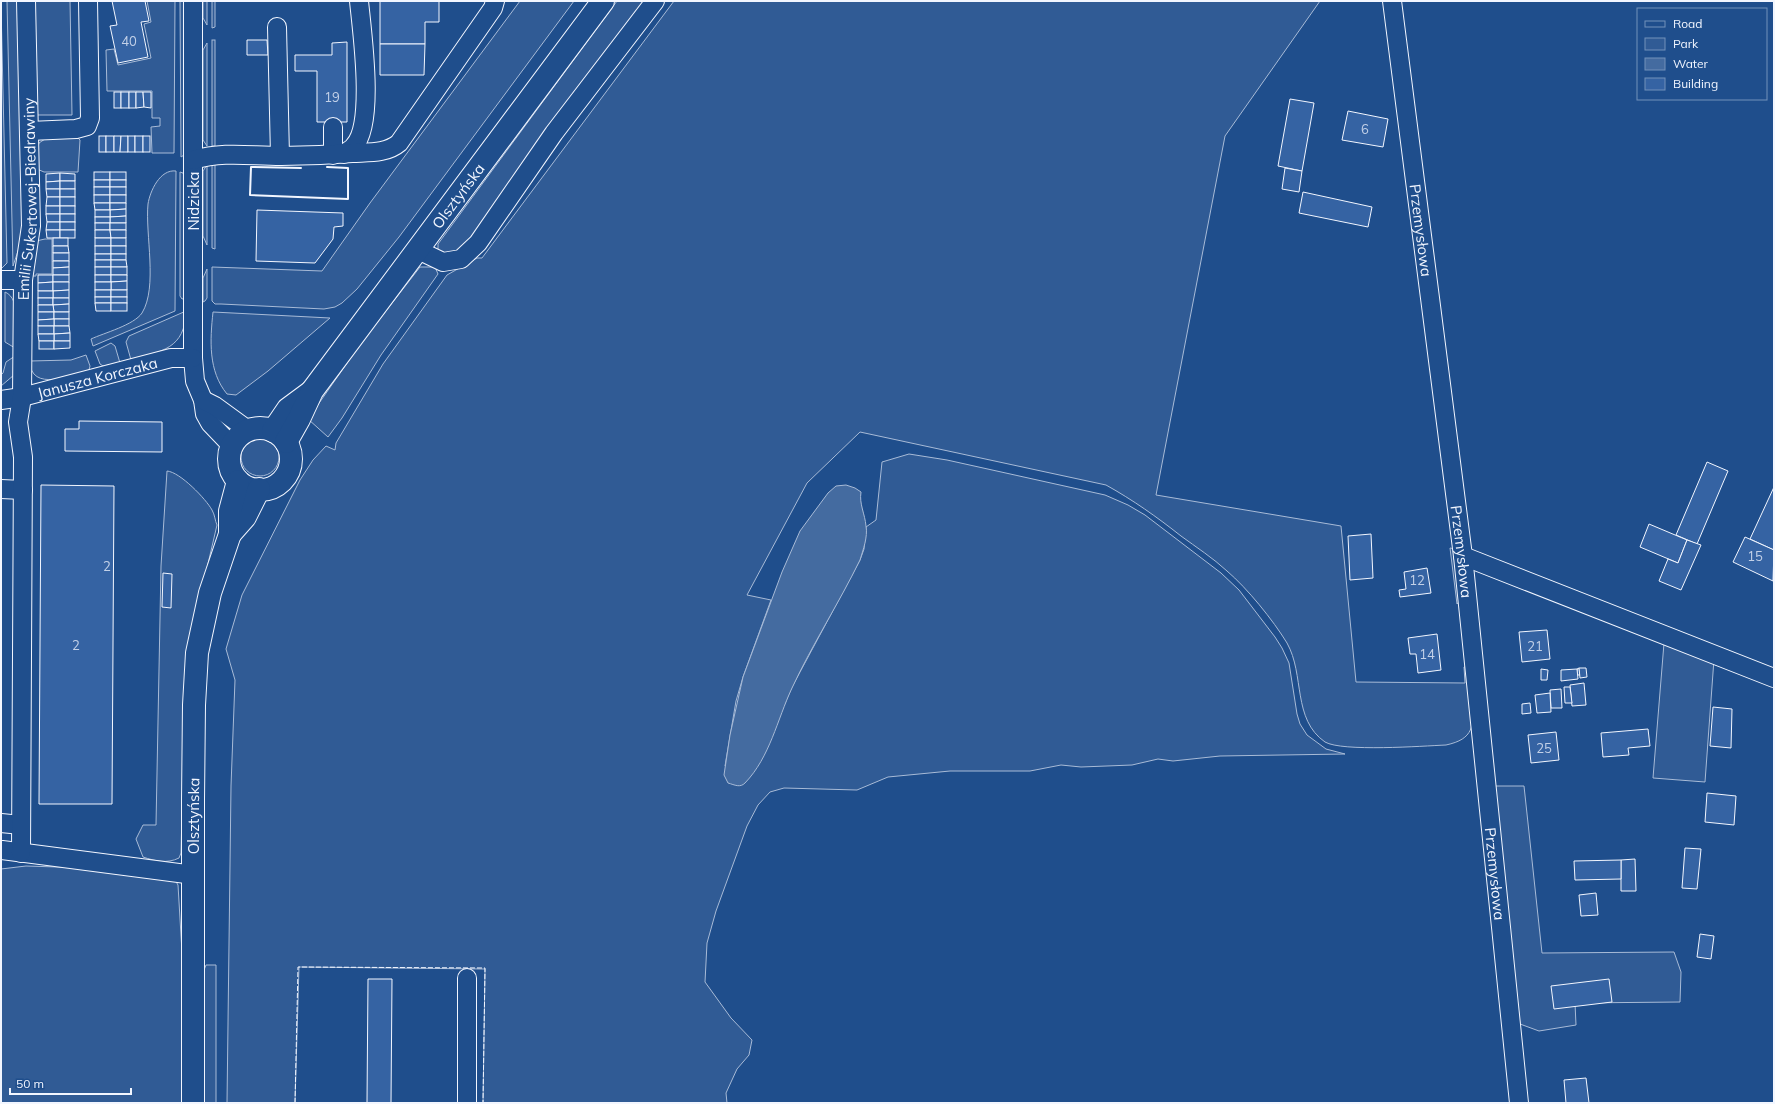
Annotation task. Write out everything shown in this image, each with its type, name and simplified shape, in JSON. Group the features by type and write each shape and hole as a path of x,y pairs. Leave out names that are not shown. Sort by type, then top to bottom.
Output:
{"main road":[{"name":"Olsztyńska","path":"279,436 288,409 312,391 603,1"},
{"path":"265,428 279,436 290,450 291,460 286,474 277,484 268,488 259,489 248,487 238,481 233,473 229,455 232,446 238,437 248,430 265,428"},
{"name":"Olsztyńska","path":"193,1103 194,713 197,653 210,593 230,534 230,511 238,481"},
{"name":"Olsztyńska","path":"230,534 245,517 259,489"}],"street":[{"name":"Emilii Sukertowej-Biedrawiny","path":"21,853 23,457 18,422 22,397 23,280 31,226 26,1"},
{"path":"28,131 76,129 87,126 90,118 88,1"},
{"name":"Nidzicka","path":"193,1 193,358 195,381 203,400 205,414 210,423 232,446"},
{"path":"339,154 355,146 364,125 366,74 359,1"},
{"path":"193,160 210,155 239,153 280,156 339,154 380,151 393,148 399,143 493,8 495,1"},
{"path":"418,250 443,262 461,259 478,243 554,133 655,1"},
{"name":"Przemysłowa","path":"1392,1 1464,556 1519,1103"},
{"path":"277,28 280,156"},
{"path":"333,127 339,154"},
{"path":"1,280 23,280"},
{"name":"Janusza Korczaka","path":"1,400 22,397 171,358 193,358"},
{"path":"203,400 215,406 248,430"},
{"path":"1,490 23,490"},
{"path":"1464,556 1774,678"},
{"path":"1,823 21,825"},
{"path":"2,850 194,875"},
{"path":"467,1103 468,978"}],"green space":[{"path":"7,1 19,1 24,191 21,242 13,266"},
{"path":"36,1 70,1 72,115 37,115 34,5"},
{"path":"147,1 175,1 174,153 152,153 151,127 160,126 160,118 152,118 152,91 107,91 106,50 114,49 118,65 151,58 144,24 151,22"},
{"path":"180,1 187,1 184,155 181,157"},
{"path":"203,1 207,1 207,25 203,18"},
{"path":"212,1 215,1 215,27 212,28"},
{"path":"520,1 574,1 399,237 357,289 342,303 335,307 324,309 215,304 212,301 212,267 322,271 370,203"},
{"path":"617,1 648,1 464,248 454,256 438,251 438,244"},
{"path":"674,1 1320,1 1225,136 1156,495 1341,526 1356,682 1465,683 1464,667 1469,666 1473,710 1470,730 1462,739 1446,745 1365,748 1334,745 1325,742 1315,732 1308,721 1303,709 1292,655 1287,643 1267,615 1243,586 1222,566 1135,503 1106,485 860,432 807,483 747,595 771,600 743,677 736,701 725,766 783,708 792,687 860,560 864,549 866,527 876,520 882,462 909,454 947,460 1105,495 1128,505 1145,515 1221,573 1239,590 1282,648 1289,663 1297,714 1300,724 1307,735 1326,749 1345,754 1220,756 1173,761 1158,759 1132,765 1081,767 1061,765 1030,771 950,771 888,777 857,790 784,788 770,792 758,805 747,826 716,911 707,943 705,982 731,1018 752,1040 749,1055 737,1069 726,1093 727,1103 483,1103 485,969 299,967 295,1103 227,1103 231,786 235,680 226,649 242,595 300,480 313,460 326,446 335,450 336,443 383,364 447,275 477,258 482,258"},
{"path":"1,6 7,263 1,269"},
{"path":"212,40 215,40 215,146 212,146"},
{"path":"207,43 207,146 203,140 203,50"},
{"path":"75,135 80,140 78,172 44,172 37,169 37,151 39,143 48,137"},
{"path":"212,162 215,162 215,249 212,248"},
{"path":"207,165 207,245 203,236 203,171"},
{"path":"170,171 176,171 175,311 93,346 91,339 126,325 142,313 147,302 150,275 148,216 149,199 154,187 161,177"},
{"path":"180,172 183,173 186,179 186,298 182,299 180,296"},
{"path":"52,239 52,274 36,274 36,276 31,276 36,241"},
{"path":"420,267 435,267 438,274 381,355 342,418 328,437 308,419 361,343"},
{"path":"207,269 207,298 203,302 203,278"},
{"path":"5,292 14,302 16,309 15,348 5,342"},
{"path":"186,311 185,324 176,341 162,351 131,360 126,342 129,336"},
{"path":"213,312 330,318 268,371 236,395 227,394 216,375 213,365 211,333"},
{"path":"111,343 115,346 120,363 103,366 100,364 95,351"},
{"path":"86,355 90,366 89,370 63,378 54,379 37,377 32,371 30,361 71,360"},
{"path":"15,356 14,375 1,386 1,375 6,362"},
{"path":"256,438 264,438 276,447 279,457 276,467 270,473 264,476 256,476 244,467 241,461 241,453 250,441"},
{"path":"167,471 179,476 199,493 212,510 217,525 190,641 185,688 181,853 179,858 174,860 156,861 143,857 136,839 143,825 156,825 161,566"},
{"path":"1450,548 1456,549 1462,598 1457,604"},
{"path":"1664,643 1714,659 1705,782 1653,778"},
{"path":"1493,786 1524,786 1542,953 1674,952 1681,972 1680,1002 1575,1003 1576,1025 1539,1031 1520,1024"},
{"path":"26,866 90,868 174,878 178,885 184,986 184,1103 1,1103 1,869"},
{"path":"206,965 216,965 216,1103 203,1103 204,970"}],"water":[{"path":"846,485 861,492 866,535 860,560 792,688 761,762 754,773 743,785 737,786 728,783 724,775 730,735 743,677 782,572 800,531 828,493 836,486"}],"building":[{"path":"112,1 145,1 149,21 141,22 148,57 118,63 110,26 117,25"},
{"path":"380,1 439,1 439,22 425,22 425,44 380,44"},
{"path":"247,40 267,40 268,55 247,55"},
{"path":"347,42 347,122 317,122 317,71 295,71 295,55 332,55 332,43"},
{"path":"380,44 425,44 424,75 380,75"},
{"path":"114,92 121,92 121,108 114,108"},
{"path":"121,92 129,92 129,108 121,108"},
{"path":"129,92 136,92 136,108 129,108"},
{"path":"136,92 143,92 144,107 136,108"},
{"path":"143,92 151,92 151,108 144,107"},
{"path":"1290,99 1314,103 1302,171 1278,166"},
{"path":"1348,111 1388,119 1383,147 1342,140"},
{"path":"99,136 106,136 106,152 99,152"},
{"path":"106,136 114,136 114,152 106,152"},
{"path":"114,136 121,136 120,152 114,152"},
{"path":"121,136 128,136 128,152 120,152"},
{"path":"128,136 135,136 135,152 128,152"},
{"path":"135,136 143,136 143,152 135,152"},
{"path":"143,136 150,136 150,152 143,152"},
{"path":"1285,168 1302,171 1299,192 1282,189"},
{"path":"94,172 110,172 110,180 94,180"},
{"path":"110,172 126,172 126,180 110,180"},
{"path":"60,173 60,181 46,182 46,174"},
{"path":"60,173 75,174 75,181 60,181"},
{"path":"94,180 110,180 110,187 94,187"},
{"path":"110,180 126,180 126,187 110,187"},
{"path":"60,181 60,189 46,189 46,182"},
{"path":"60,181 75,181 75,189 60,189"},
{"path":"94,187 110,187 110,195 94,195"},
{"path":"110,187 126,187 126,195 110,195"},
{"path":"46,189 60,189 60,197 47,197"},
{"path":"60,189 75,189 75,197 60,197"},
{"path":"1303,192 1372,207 1368,227 1299,213"},
{"path":"94,195 110,195 110,203 94,203"},
{"path":"110,195 126,195 126,203 110,203"},
{"path":"47,197 60,197 60,206 46,206"},
{"path":"60,197 75,197 75,206 60,206"},
{"path":"94,203 110,203 110,210 95,210"},
{"path":"110,203 126,203 126,209 110,210"},
{"path":"46,206 60,206 60,214 46,214"},
{"path":"60,206 75,206 75,214 60,214"},
{"path":"126,209 126,216 110,217 110,210"},
{"path":"95,210 110,210 110,217 95,217"},
{"path":"257,210 343,213 343,226 334,227 333,239 315,263 256,261"},
{"path":"46,214 60,214 60,222 47,222"},
{"path":"60,214 75,214 75,222 60,222"},
{"path":"126,216 126,223 110,223 110,217"},
{"path":"95,217 110,217 110,223 95,223"},
{"path":"47,222 60,222 60,230 46,230"},
{"path":"60,222 75,222 75,230 60,230"},
{"path":"95,223 110,223 110,230 95,230"},
{"path":"110,223 126,223 126,230 110,230"},
{"path":"46,230 60,230 60,238 47,238"},
{"path":"60,230 75,230 75,238 60,238"},
{"path":"95,230 110,230 111,238 95,238"},
{"path":"110,230 126,230 126,238 111,238"},
{"path":"53,238 68,238 68,246 53,246"},
{"path":"95,238 111,238 111,246 95,246"},
{"path":"111,238 126,238 126,246 111,246"},
{"path":"53,246 68,246 69,253 53,253"},
{"path":"95,246 111,246 111,254 95,254"},
{"path":"111,246 126,246 126,254 111,254"},
{"path":"53,253 69,253 69,261 53,261"},
{"path":"95,254 111,254 111,260 95,260"},
{"path":"111,254 126,254 126,260 111,260"},
{"path":"95,260 111,260 111,267 95,267"},
{"path":"111,260 126,260 127,267 111,267"},
{"path":"53,261 69,261 69,267 53,268"},
{"path":"69,267 69,275 53,275 53,268"},
{"path":"95,267 111,267 111,275 95,275"},
{"path":"111,267 127,267 127,275 111,275"},
{"path":"38,275 53,275 53,282 38,283"},
{"path":"53,275 69,275 69,282 53,282"},
{"path":"95,275 111,275 111,282 95,282"},
{"path":"111,275 127,275 127,281 111,282"},
{"path":"127,281 127,290 111,290 111,282"},
{"path":"53,282 53,291 38,291 38,283"},
{"path":"53,282 69,282 69,290 53,291"},
{"path":"95,282 111,282 111,290 95,290"},
{"path":"69,290 69,298 53,298 53,291"},
{"path":"95,290 111,290 111,297 95,297"},
{"path":"111,290 127,290 127,297 111,297"},
{"path":"38,291 53,291 53,298 38,298"},
{"path":"95,297 111,297 111,303 95,303"},
{"path":"111,297 127,297 127,303 111,303"},
{"path":"38,298 53,298 53,305 38,305"},
{"path":"53,298 69,298 69,304 53,305"},
{"path":"95,303 111,303 111,311 96,311"},
{"path":"111,303 127,303 127,311 111,311"},
{"path":"69,304 69,312 54,312 53,305"},
{"path":"38,305 53,305 54,312 38,312"},
{"path":"38,312 54,312 54,319 38,320"},
{"path":"54,312 69,312 69,319 54,319"},
{"path":"54,319 69,319 69,326 54,326"},
{"path":"54,319 54,326 38,326 38,320"},
{"path":"38,326 54,326 54,334 38,334"},
{"path":"54,326 69,326 70,333 54,334"},
{"path":"70,333 70,341 54,341 54,334"},
{"path":"38,334 54,334 54,341 39,341"},
{"path":"39,341 54,341 54,349 39,349"},
{"path":"54,341 70,341 70,348 54,349"},
{"path":"79,421 162,422 162,452 65,451 65,429 79,429"},
{"path":"1707,462 1728,471 1697,544 1676,535"},
{"path":"41,485 114,486 112,804 39,804"},
{"path":"1774,487 1774,550 1750,539"},
{"path":"1649,524 1687,540 1678,563 1640,547"},
{"path":"1371,534 1373,578 1350,580 1348,536"},
{"path":"1745,537 1774,550 1773,581 1733,562"},
{"path":"1687,540 1701,545 1681,590 1659,581 1668,559 1678,563"},
{"path":"1427,568 1431,593 1400,597 1399,590 1406,589 1404,572"},
{"path":"163,573 172,574 171,608 162,607"},
{"path":"1547,630 1550,659 1522,662 1519,632"},
{"path":"1437,634 1441,670 1418,673 1416,654 1410,654 1408,638"},
{"path":"1579,668 1580,675 1577,675 1577,669"},
{"path":"1579,668 1586,668 1587,677 1580,678"},
{"path":"1541,669 1548,670 1547,680 1541,680"},
{"path":"1577,669 1578,679 1561,681 1561,670"},
{"path":"1584,683 1586,705 1572,706 1570,685"},
{"path":"1564,687 1570,687 1572,703 1565,703"},
{"path":"1561,689 1562,708 1551,708 1550,690"},
{"path":"1550,693 1551,712 1537,713 1535,695"},
{"path":"1530,703 1531,713 1522,714 1522,704"},
{"path":"1713,707 1732,709 1731,748 1710,746"},
{"path":"1648,729 1650,746 1628,748 1629,755 1603,757 1601,733"},
{"path":"1556,732 1559,760 1531,763 1528,735"},
{"path":"1707,793 1736,796 1734,825 1705,822"},
{"path":"1685,848 1701,849 1697,889 1682,888"},
{"path":"1635,859 1636,891 1621,891 1621,860"},
{"path":"1621,860 1621,879 1575,880 1574,861"},
{"path":"1596,893 1598,915 1581,916 1579,895"},
{"path":"1700,934 1714,936 1711,959 1697,957"},
{"path":"368,979 392,979 391,1103 367,1103"},
{"path":"1609,979 1612,1002 1554,1009 1551,986"},
{"path":"1586,1078 1589,1103 1566,1103 1564,1080"}],"fence":[{"path":"295,1103 298,967 485,968 483,1103"}],"wall":[{"path":"301,168 251,167 250,195 348,199 348,168 327,167"}]}
